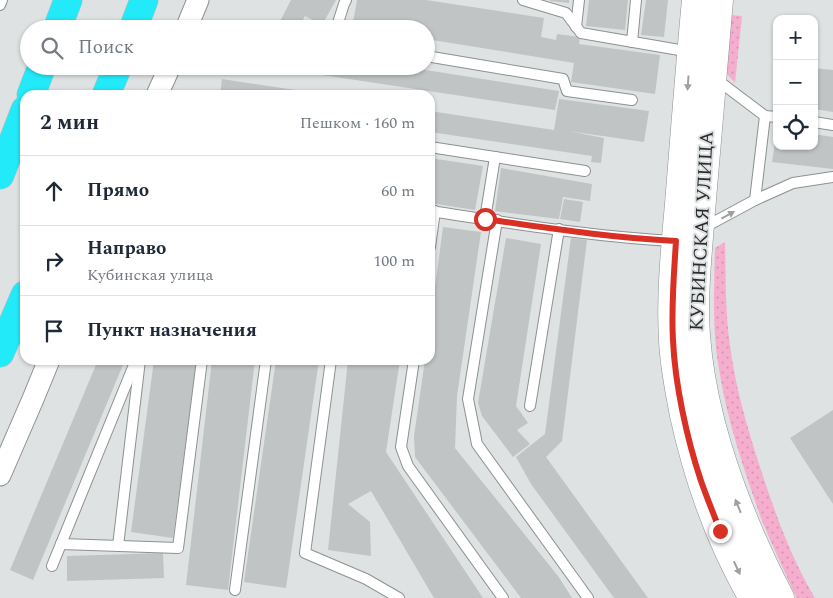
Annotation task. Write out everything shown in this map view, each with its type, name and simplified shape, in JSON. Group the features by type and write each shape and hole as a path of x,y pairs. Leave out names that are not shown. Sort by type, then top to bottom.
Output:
{"highway":[{"path":"60,20 68,0"},
{"path":"136,20 144,0"},
{"path":"33,90 39,75"},
{"path":"108,90 114,75"},
{"path":"0,175 20,123"},
{"path":"0,353 20,307"}],"main road":[{"name":"КУБИНСКАЯ УЛИЦА","path":"696,0 691,52 688,236 696,288 696,335 701,374 718,448 733,494 780,598"},
{"name":"КУБИНСКАЯ УЛИЦА","path":"719,0 711,75 688,236 674,286 673,340 677,384 701,481 739,574 754,598"}],"street":[{"path":"190,20 198,0"},
{"path":"159,90 166,75"},
{"path":"0,475 47,365"}],"lane":[{"path":"0,5 2,0"},
{"path":"339,20 346,0"},
{"path":"523,0 539,2 566,13 581,34 691,52"},
{"path":"576,27 579,0"},
{"path":"632,42 636,0"},
{"path":"435,58 562,79 567,91 632,100"},
{"path":"711,75 765,116 773,117"},
{"path":"755,200 765,116"},
{"path":"818,123 833,125"},
{"path":"435,148 585,171"},
{"path":"485,219 495,157"},
{"path":"435,211 559,229 656,240 688,236 755,200 793,183 833,176"},
{"path":"497,220 468,399 477,444 588,598"},
{"path":"530,406 559,229"},
{"path":"52,566 134,365"},
{"path":"118,546 139,365"},
{"path":"61,544 178,548 201,365"},
{"path":"234,590 265,365"},
{"path":"330,365 305,553 366,579 399,598"},
{"path":"413,365 402,447 408,466 503,598"}],"shaded area":[{"path":"731,15 742,16 735,83 726,73"},
{"path":"725,242 728,332 742,406 777,516 790,549 815,598 797,598 793,591 761,518 731,426 722,388 715,339 715,248"}],"building":[{"path":"291,0 336,0 325,20 313,20 305,16 303,20 281,20"},
{"path":"357,0 426,0 544,18 541,37 556,40 557,34 580,37 579,44 660,55 655,94 571,82 574,63 435,40 435,20 353,20"},
{"path":"569,0 569,3 550,1"},
{"path":"589,0 628,0 625,30 586,26"},
{"path":"646,0 668,0 664,37 641,35"},
{"path":"818,68 833,70 833,112 818,110"},
{"path":"435,72 559,91 555,110 435,92 435,90 422,90 322,75 435,75"},
{"path":"222,79 295,90 221,90"},
{"path":"559,99 649,111 644,142 568,131 604,138 601,163 591,162 592,156 435,133 435,112 554,130"},
{"path":"818,135 833,137 833,169 772,162 774,150 818,150"},
{"path":"435,159 483,166 475,210 435,204"},
{"path":"501,168 592,184 590,201 563,197 559,219 495,211"},
{"path":"564,199 583,202 580,222 560,219"},
{"path":"443,227 481,232 457,396 455,448 558,576 572,598 521,598 415,457 414,436 424,365 435,365 435,287"},
{"path":"506,238 541,244 516,406 528,423 517,430 530,444 513,457 482,416 478,403"},
{"path":"571,238 587,240 562,441 546,457 648,598 614,598 531,484 516,457 545,434"},
{"path":"96,365 123,365 33,580 10,570"},
{"path":"153,365 196,365 173,538 131,532"},
{"path":"211,365 254,365 228,590 186,585"},
{"path":"275,365 318,365 286,588 244,582"},
{"path":"347,365 399,365 386,452 483,598 434,598 371,491 348,504 370,522 371,556 328,550"},
{"path":"833,410 833,504 790,438"},
{"path":"163,553 164,578 67,581 67,556"}],"route":[{"path":"485,219 570,231 676,241 673,340 677,384 701,481 720,531"}]}
